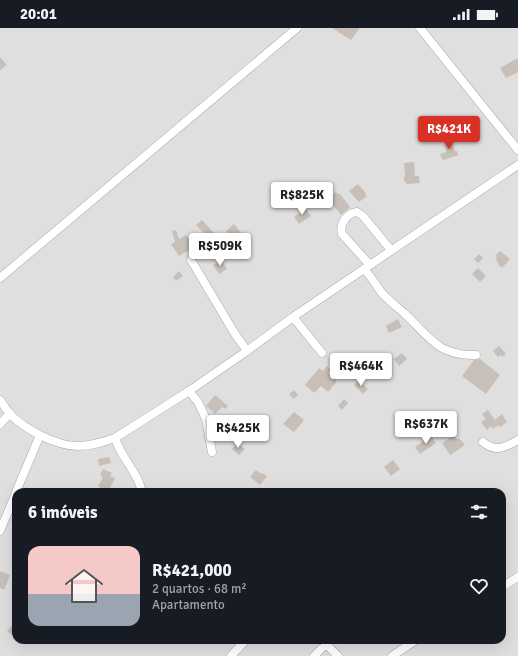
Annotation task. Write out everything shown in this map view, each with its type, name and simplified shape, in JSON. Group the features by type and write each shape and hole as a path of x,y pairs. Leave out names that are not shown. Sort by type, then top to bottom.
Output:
{"street":[{"path":"0,278 298,28"},
{"path":"420,28 518,150"},
{"path":"0,400 10,413 40,435 62,444 78,446 102,443 115,438 189,391 293,317 518,165"},
{"path":"391,250 363,216 357,212 352,213 341,224 340,230 342,234 367,267 382,293 404,312 428,339 436,345 455,353 476,355"},
{"path":"191,260 235,334 247,351"},
{"path":"293,317 322,353"},
{"path":"189,391 198,402 206,419 212,452"},
{"path":"0,424 10,413"},
{"path":"18,488 40,435"},
{"path":"115,438 119,448 137,476 141,488"},
{"path":"483,442 488,447 500,448 518,440"},
{"path":"0,531 12,502"},
{"path":"506,584 518,577"},
{"path":"231,656 242,644"},
{"path":"314,656 323,644"},
{"path":"326,644 338,656"},
{"path":"392,656 410,644"}],"shaded area":[{"path":"0,28 518,28 518,656 0,656"}],"building":[{"path":"332,28 360,28 351,40"},
{"path":"0,57 7,65 0,70"},
{"path":"518,59 518,72 506,78 500,68"},
{"path":"450,138 458,155 444,160 440,154 447,152 444,141"},
{"path":"414,162 415,176 419,176 420,183 406,184 406,181 404,182 404,163"},
{"path":"358,184 367,196 359,202 349,191"},
{"path":"295,185 301,187 299,192 293,190"},
{"path":"336,192 338,194 339,193 350,207 341,215 328,199"},
{"path":"306,209 311,216 299,224 294,217"},
{"path":"202,220 214,233 209,238 196,225"},
{"path":"234,224 244,236 236,243 226,231"},
{"path":"176,230 179,239 186,235 194,247 179,256 171,244 175,242 172,231"},
{"path":"500,251 510,259 502,268 498,264 495,256"},
{"path":"479,254 483,258 478,263 474,259"},
{"path":"221,260 227,269 219,274 213,265"},
{"path":"478,268 486,276 480,282 472,274"},
{"path":"179,271 183,276 176,281 173,277"},
{"path":"398,319 402,327 389,333 386,326"},
{"path":"499,346 506,354 502,357 501,355 498,357 493,351"},
{"path":"402,353 407,359 399,366 394,359"},
{"path":"480,359 500,375 486,394 462,376 474,360"},
{"path":"327,366 331,370 328,373 337,381 328,392 321,386 314,393 305,385 319,368 323,371"},
{"path":"359,380 368,389 363,394 354,385"},
{"path":"294,390 298,395 294,399 289,394"},
{"path":"215,395 228,406 225,409 222,407 215,414 206,406"},
{"path":"344,399 348,403 342,410 338,406"},
{"path":"488,410 495,420 502,414 507,422 500,427 499,425 493,429 491,426 487,430 481,422 486,419 482,414"},
{"path":"294,412 304,420 294,432 283,424"},
{"path":"454,435 465,445 450,455 442,443"},
{"path":"431,436 436,443 420,454 415,447"},
{"path":"237,443 245,449 239,455 232,449"},
{"path":"109,457 111,463 99,466 98,459"},
{"path":"393,460 400,469 391,476 384,467"},
{"path":"103,469 112,473 110,476 115,478 110,488 101,488 98,486 103,478 100,475"},
{"path":"256,470 267,476 260,485 250,477"},
{"path":"0,571 10,575 4,590 0,588"},
{"path":"12,625 12,635 7,631"}]}
